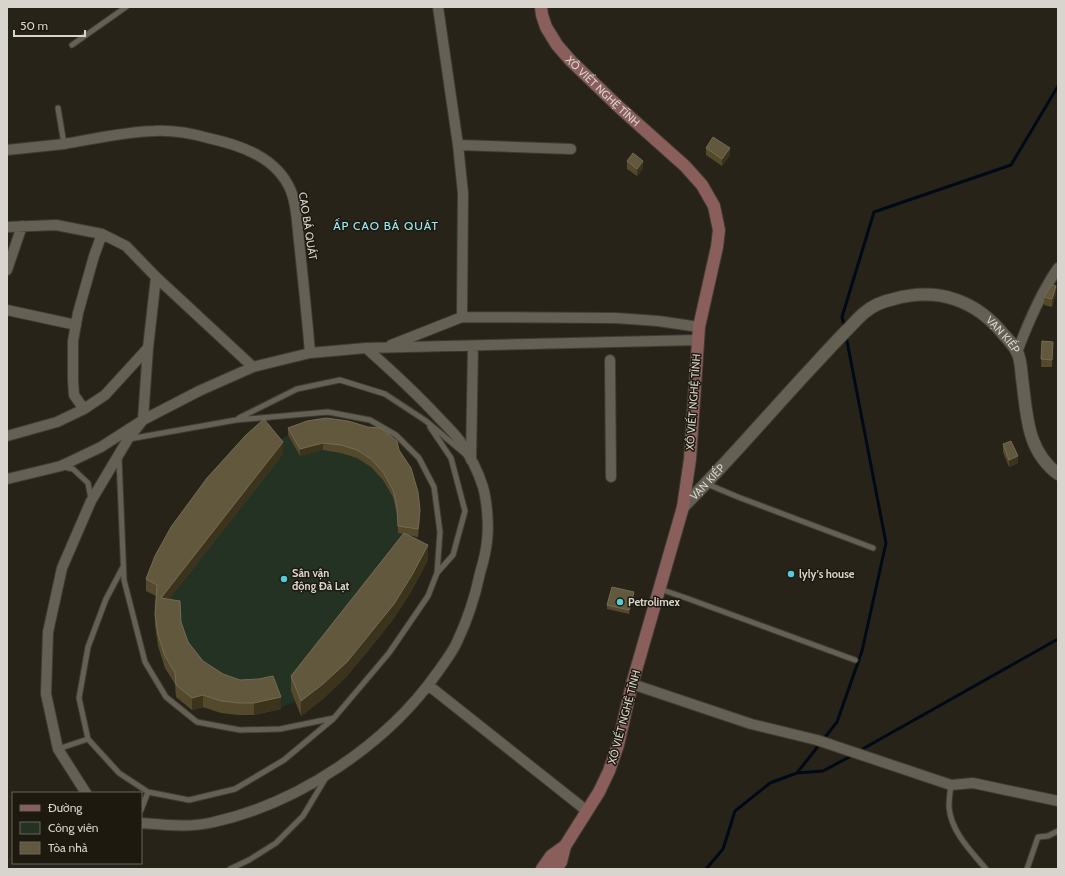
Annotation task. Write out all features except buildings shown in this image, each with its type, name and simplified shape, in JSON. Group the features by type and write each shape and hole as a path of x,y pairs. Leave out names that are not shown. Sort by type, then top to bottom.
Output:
{"main road":[{"name":"XÔ VIẾT NGHỆ TĨNH","path":"541,7 546,27 557,45 570,61 685,166 702,185 714,206 719,230 717,247 697,340 690,459 683,507 632,684 616,752 609,771 587,811 565,846 561,862 556,869"},
{"name":"XÔ VIẾT NGHỆ TĨNH","path":"542,869 551,856 565,846"}],"street":[{"path":"438,7 458,145 463,193 462,317"},
{"name":"CAO BÁ QUÁT","path":"7,150 64,144 104,136 154,130 168,130 189,133 225,142 253,152 273,166 292,191 304,286 310,353"},
{"path":"458,145 571,148"},
{"path":"7,227 56,225 102,234 126,246 156,277 252,367"},
{"path":"7,270 22,226"},
{"path":"84,409 74,396 73,341 94,256 102,234"},
{"path":"1018,352 1046,285 1058,268"},
{"path":"85,792 58,749 46,694 48,632 62,568 91,501 128,439 143,420 148,348 156,277"},
{"name":"VẠN KIẾP","path":"683,507 707,484 753,431 864,312 886,301 918,294 956,299 973,307 991,320 1018,352 1026,415 1030,433 1036,449 1041,457 1058,474"},
{"path":"7,310 76,325"},
{"path":"383,348 462,317 616,318 658,321 699,327"},
{"path":"7,479 61,466 101,448 143,420 199,391 252,367 310,353 366,348 697,340"},
{"path":"471,460 473,346"},
{"path":"7,436 57,422 84,409 105,395 148,348"},
{"path":"142,823 173,826 212,823 255,811 329,774 374,740 412,704 428,685 457,644 477,590 488,540 483,488 471,460 459,440 394,372 366,348"},
{"path":"610,360 611,477"},
{"path":"7,485 22,475"},
{"path":"632,684 752,724 817,740 951,785 973,783 1058,801"},
{"path":"428,685 587,811"}],"lane":[{"path":"72,45 126,7"},
{"path":"58,108 64,144"},
{"path":"236,420 297,389 340,380 385,394 426,421 471,460"},
{"path":"124,566 106,599 88,647 79,698 88,739 118,773 148,792 189,800 234,789 284,760 334,718 389,653 428,596 437,573 440,532 434,488 419,458 396,435 370,420 328,412 236,420 128,439"},
{"path":"426,421 451,458 465,511 453,555 437,573"},
{"path":"119,455 124,580 145,662 166,697 198,722 240,730 280,729 334,718"},
{"path":"61,466 73,469 88,484 91,501"},
{"path":"707,484 873,548"},
{"path":"659,589 854,660"},
{"path":"58,749 88,739"},
{"path":"230,869 249,860 276,843 303,816 329,774"},
{"path":"951,785 949,806 951,819 960,836 986,869"},
{"path":"142,807 148,792"},
{"path":"1027,869 1038,837 1048,836 1058,831"}],"green space":[{"name":"Sân vận động Đà Lạt","path":"348,428 420,518 418,537 414,552 428,560 416,582 394,618 363,658 327,694 301,716 295,701 278,709 250,715 222,713 205,708 192,710 176,697 175,684 165,668 158,597 146,591 274,443 288,435"}],"waterway":[{"path":"845,328 842,317 874,212 1011,165 1058,86"},
{"path":"797,773 837,722 862,651 886,543 846,336"},
{"path":"859,751 1058,639"},
{"path":"706,869 723,849 735,811 770,783 797,773 823,771 853,755"}],"place":[{"name":"lyly’s house","path":"791,574"},
{"name":"Sân vận động Đà Lạt","path":"284,579"},
{"name":"Petrolimex","path":"620,602"}],"district":[{"name":"ẤP CAO BÁ QUÁT","path":"386,226"}]}
